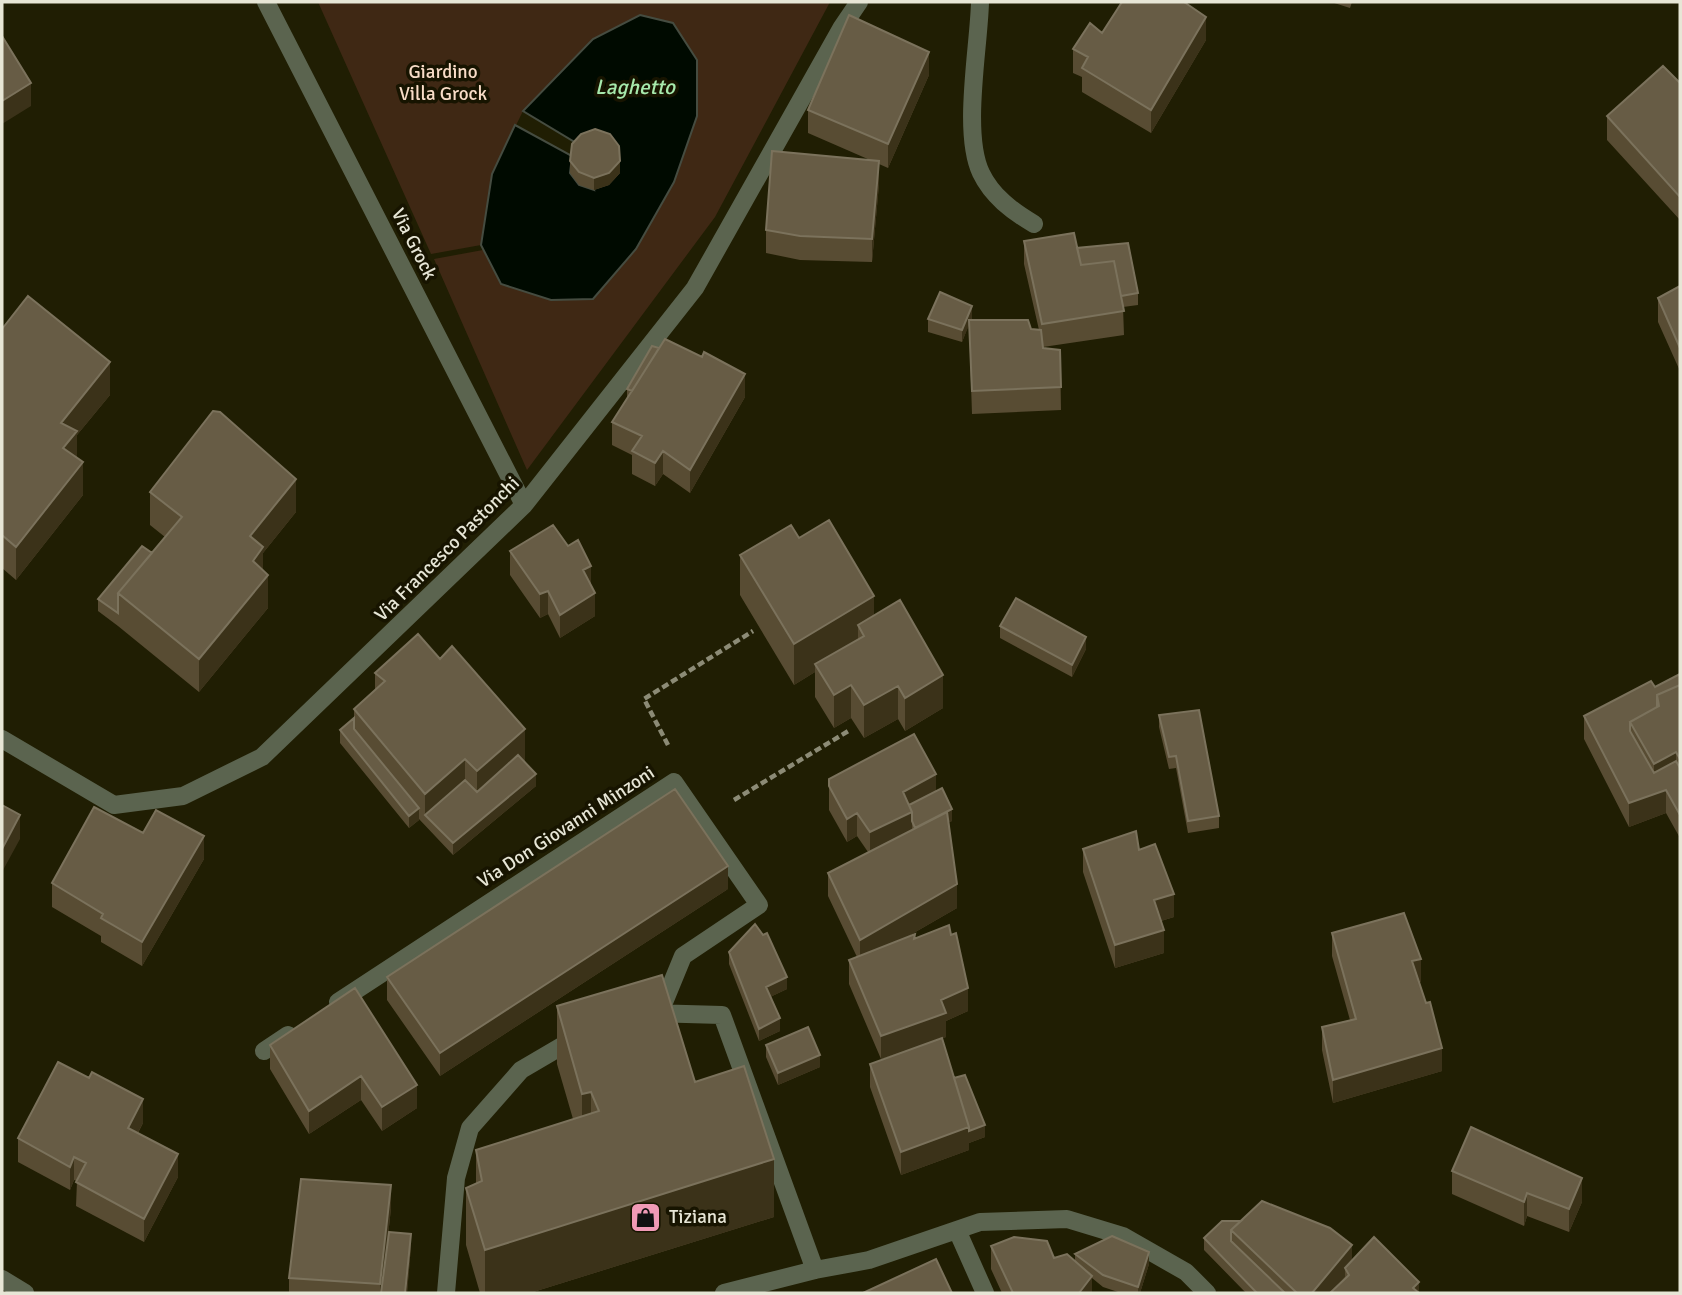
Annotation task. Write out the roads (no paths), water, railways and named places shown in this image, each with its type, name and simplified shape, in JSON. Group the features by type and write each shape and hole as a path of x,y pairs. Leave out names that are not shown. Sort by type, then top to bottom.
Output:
{"street":[{"name":"Via Grock","path":"266,2 524,505"},
{"name":"Via Francesco Pastonchi","path":"2,739 114,805 183,796 262,757 524,505 695,288 842,27 859,2"},
{"path":"981,2 974,144 981,172 1009,209 1034,224"},
{"name":"Via Don Giovanni Minzoni","path":"321,1013 674,782 759,905 683,956 660,1012"},
{"path":"634,1015 660,1012 722,1015 815,1270"},
{"path":"446,1293 456,1178 470,1128 521,1070 598,1025"},
{"path":"264,1051 298,1028"},
{"path":"724,1293 815,1270 869,1260 980,1222 1067,1219 1123,1236 1186,1272 1207,1293"},
{"path":"957,1230 985,1293"},
{"path":"2,1279 25,1293"}],"water":[{"name":"Laghetto","path":"640,15 673,23 697,60 697,116 674,182 636,249 593,299 551,300 501,284 481,245 492,174 515,125 572,156 570,173 579,185 594,190 581,146 523,111 593,39"}],"place":[{"name":"Tiziana","path":"646,1217"}],"park label":[{"name":"Giardino Villa Grock","path":"443,83"}]}
